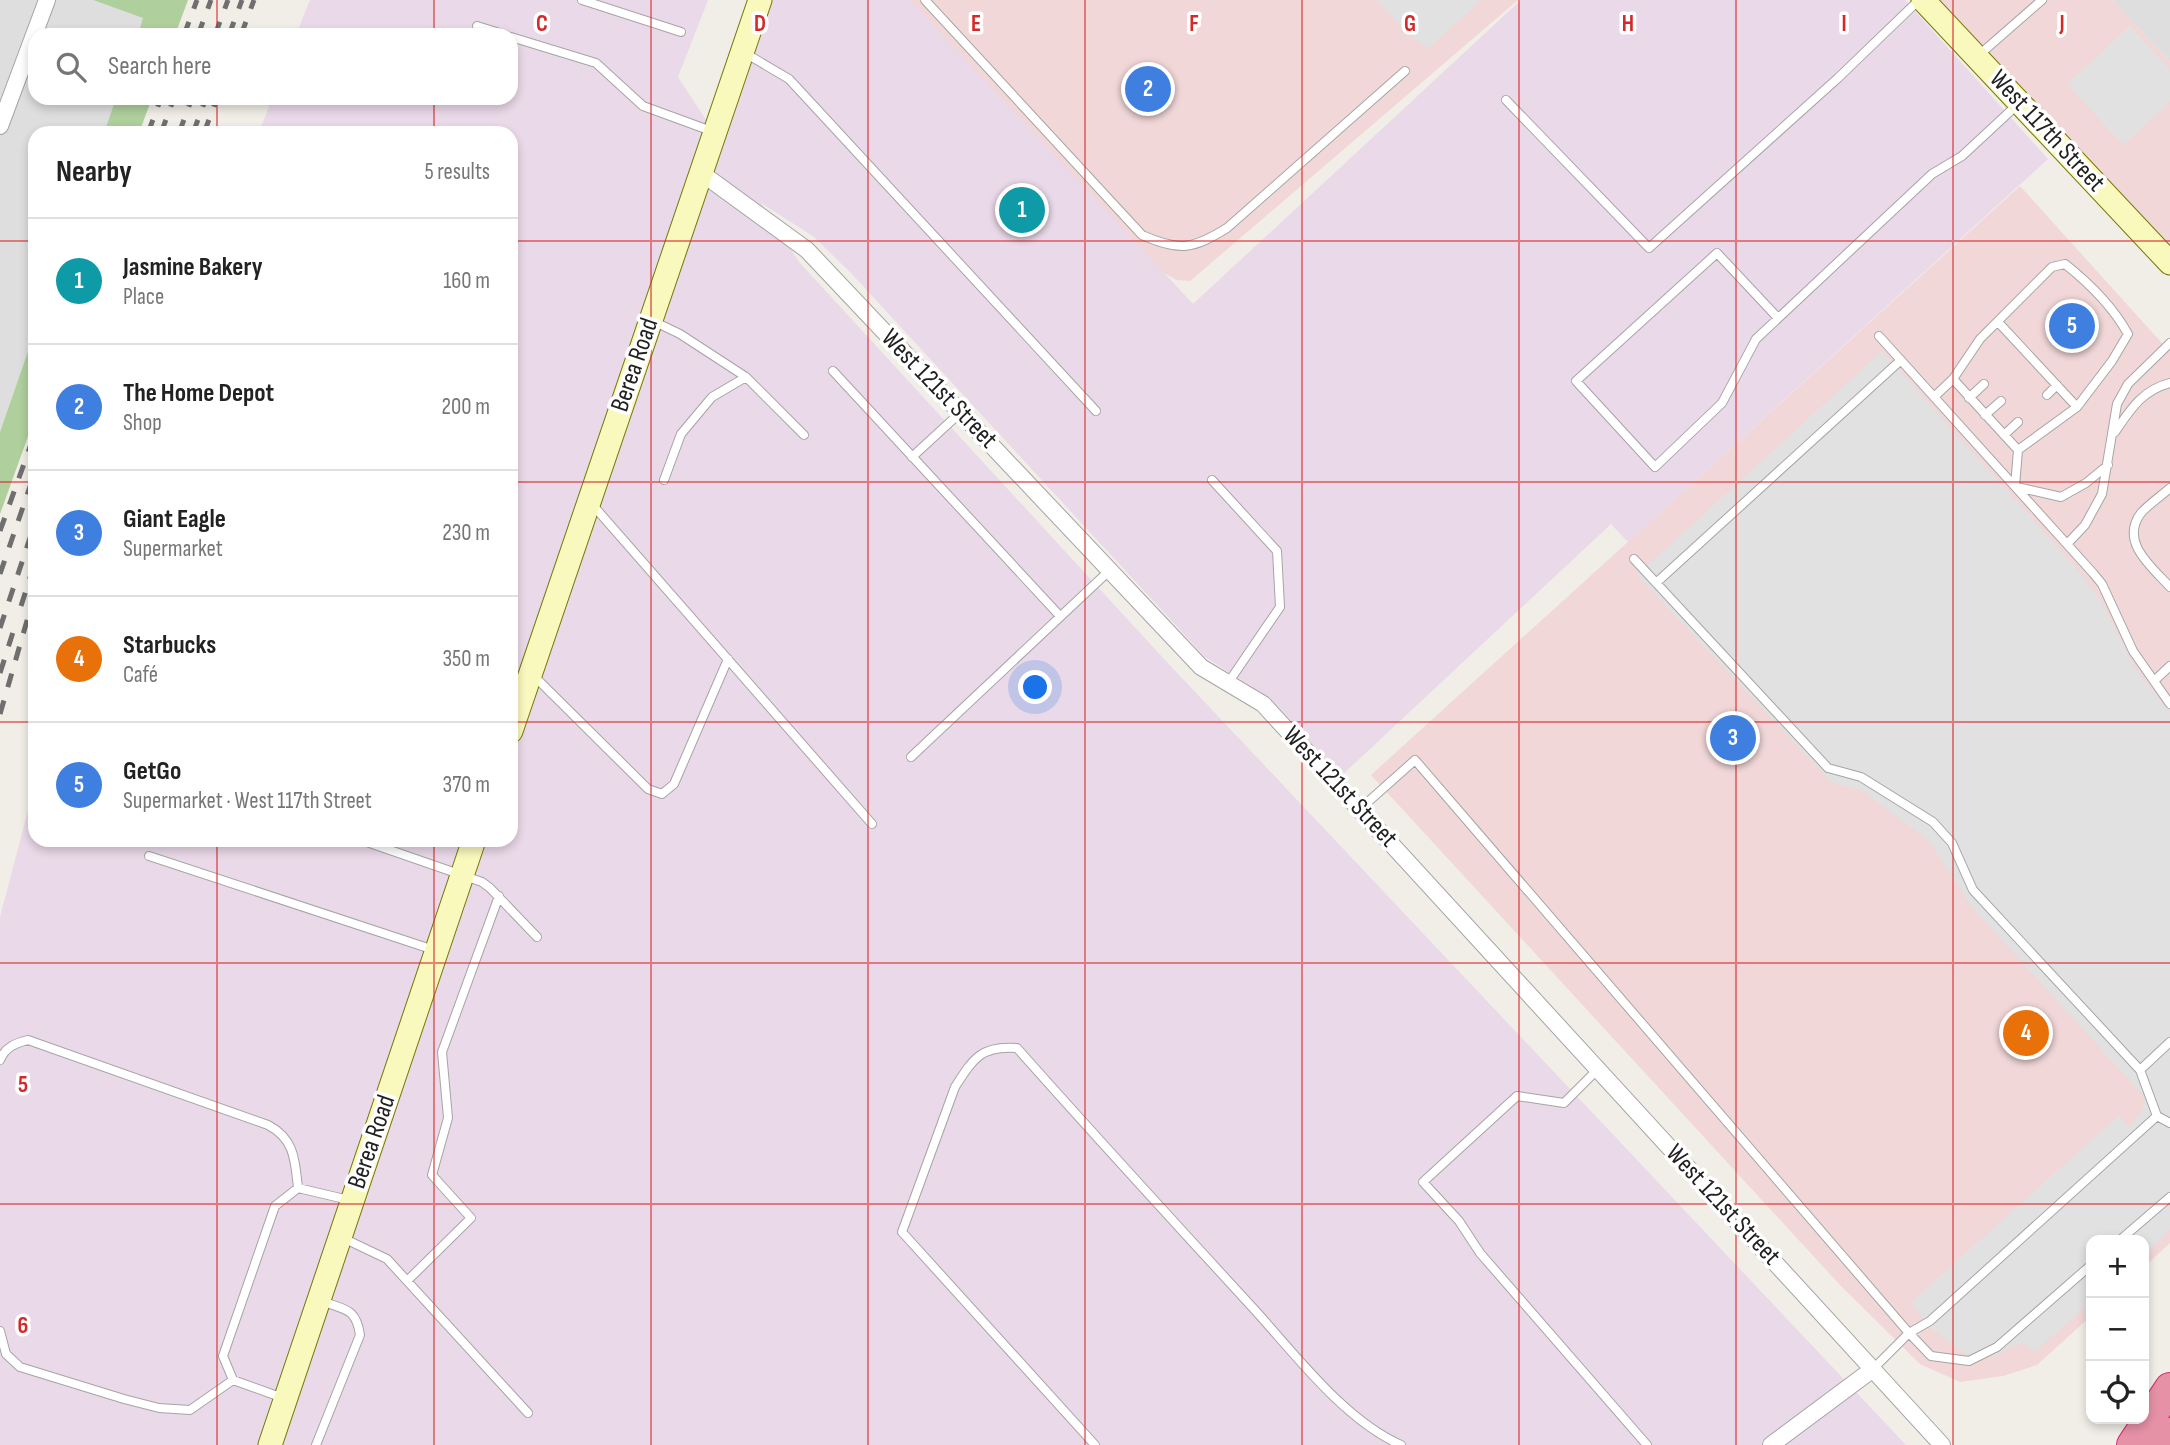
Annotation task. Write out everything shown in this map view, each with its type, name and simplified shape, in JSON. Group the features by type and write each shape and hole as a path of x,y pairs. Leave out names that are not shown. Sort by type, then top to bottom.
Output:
{"highway":[{"path":"2132,1445 2170,1388"},
{"path":"2160,1445 2170,1433"}],"main road":[{"name":"Berea Road","path":"518,710 760,0"},
{"name":"West 117th Street","path":"1921,0 2170,262"},
{"name":"Berea Road","path":"270,1445 472,847"}],"street":[{"path":"37,28 47,0"},
{"path":"0,126 28,51"},
{"name":"West 121st Street","path":"700,172 807,250 1201,667 1263,704 1942,1445"},
{"path":"1771,1445 1873,1369"}],"lane":[{"path":"582,0 681,32"},
{"path":"925,0 1142,235 1169,245 1199,244 1227,228 1405,71"},
{"path":"1506,100 1649,248 1921,0"},
{"path":"1977,57 2042,0"},
{"path":"477,26 483,28"},
{"path":"518,39 596,63 643,106 714,132"},
{"path":"742,52 789,79 1096,411"},
{"path":"1778,318 1717,253 1576,382 1655,467 1722,403 1756,339 1932,174 1962,156 2020,102"},
{"path":"1934,397 1953,379 1980,340 2052,267 2065,264 2080,276 2119,318 2128,334 2077,407 2018,450"},
{"path":"650,320 680,334 746,377 804,435"},
{"path":"1998,322 2077,407"},
{"path":"1879,336 2068,543 2102,584 2133,651 2170,704"},
{"path":"2068,543 2085,525 2102,494 2117,404 2128,384 2170,343"},
{"path":"2014,357 2023,349"},
{"path":"1656,583 1901,360"},
{"path":"2031,374 2039,366"},
{"path":"833,371 1060,616"},
{"path":"664,480 681,434 712,397 746,377"},
{"path":"1953,379 2018,450 2015,486"},
{"path":"2113,434 2136,401 2159,386 2170,383"},
{"path":"1969,398 1984,384"},
{"path":"2047,395 2057,385"},
{"path":"1986,415 2001,401"},
{"path":"912,457 961,412"},
{"path":"2004,435 2018,422"},
{"path":"2015,486 2061,497 2108,466"},
{"path":"1212,480 1277,551 1280,607 1228,683"},
{"path":"2170,488 2141,514 2134,527 2134,541 2141,555 2170,587"},
{"path":"589,501 872,824"},
{"path":"1634,559 1828,768 1861,778 1933,822 1952,843 1973,890 2140,1070 2157,1116 2170,1123"},
{"path":"911,757 1110,570"},
{"path":"530,673 648,789 662,794 674,784 728,659"},
{"path":"2154,681 2170,666"},
{"path":"1360,809 1415,760 1931,1356 1969,1360 1997,1348 2086,1269"},
{"path":"381,847 482,882 537,937"},
{"path":"149,856 437,951"},
{"path":"407,1281 471,1218 432,1175 448,1118 442,1052 499,897"},
{"path":"0,1060 14,1044 28,1040 268,1125 282,1132 295,1155 298,1188"},
{"path":"2140,1070 2170,1042"},
{"path":"1095,1445 902,1232 955,1087 981,1053 997,1046 1017,1048 1117,1161 1333,1394 1377,1433 1401,1445"},
{"path":"1598,1069 1564,1103 1517,1097 1423,1182 1460,1221 1480,1253 1647,1445"},
{"path":"1873,1369 1909,1333 1930,1321 2157,1116"},
{"path":"298,1188 352,1201"},
{"path":"285,1399 233,1380 223,1356 275,1206 298,1188"},
{"path":"2126,1235 2170,1197"},
{"path":"340,1237 387,1259 528,1413"},
{"path":"316,1445 360,1335 358,1320 351,1311 319,1300"},
{"path":"0,1331 6,1354 20,1367 159,1408 190,1410 233,1380"}],"shaded area":[{"path":"0,0 93,0 144,18 140,28 28,28 28,105 114,105 106,126 28,126 28,351 0,432"},
{"path":"310,0 708,0 678,77 717,137 765,0 910,0 1193,304 1521,0 1905,0 2048,159 1628,542 1611,524 1341,776 1270,698 1205,657 851,273 813,236 761,203 799,262 1164,659 1906,1445 0,1445 0,917 28,811 28,847 518,847 518,126 262,126 269,105 518,105 518,28 299,28"},
{"path":"909,0 1518,0 1190,281 1177,280 1162,272"},
{"path":"1376,0 1481,0 1429,48 1414,40"},
{"path":"1923,0 2112,0 2170,62 2170,263"},
{"path":"2112,0 2170,0 2170,62"},
{"path":"2130,26 2170,70 2170,102 2123,145 2067,84"},
{"path":"2020,186 2170,352 2170,1243 2149,1262 2149,1235 2086,1235 2086,1321 2037,1365 2003,1376 1960,1382 1920,1364 1841,1286 1371,775"},
{"path":"1882,351 2077,569 2100,599 2134,667 2170,713 2170,1229 2149,1251 2149,1235 2086,1235 2086,1306 2035,1351 2021,1343 1995,1355 1974,1360 1929,1327 1911,1302 2119,1115 2130,1127 2143,1108 2145,1095 1971,906 1928,840 1861,790 1832,783 1637,575"}],"green space":[{"path":"93,0 188,0 178,28 140,28 143,18"},
{"path":"114,105 149,105 142,126 106,126"},
{"path":"28,351 28,436 0,514 0,432"}],"railway":[{"path":"187,28 197,0"},
{"path":"201,28 211,0"},
{"path":"218,28 228,0"},
{"path":"232,28 242,0"},
{"path":"244,28 254,0"},
{"path":"151,126 158,105"},
{"path":"164,126 171,105"},
{"path":"182,126 189,105"},
{"path":"196,126 203,105"},
{"path":"207,126 214,105"},
{"path":"0,531 28,453"},
{"path":"0,574 28,492"},
{"path":"0,628 28,544"},
{"path":"21,606 28,584"},
{"path":"0,714 28,617"},
{"path":"0,673 14,629"}],"place":[{"name":"The Home Depot","path":"1148,89"},
{"name":"Jasmine Bakery","path":"1022,210"},
{"name":"GetGo","path":"2072,326"},
{"name":"Giant Eagle","path":"1733,738"},
{"name":"Starbucks","path":"2026,1033"}]}
